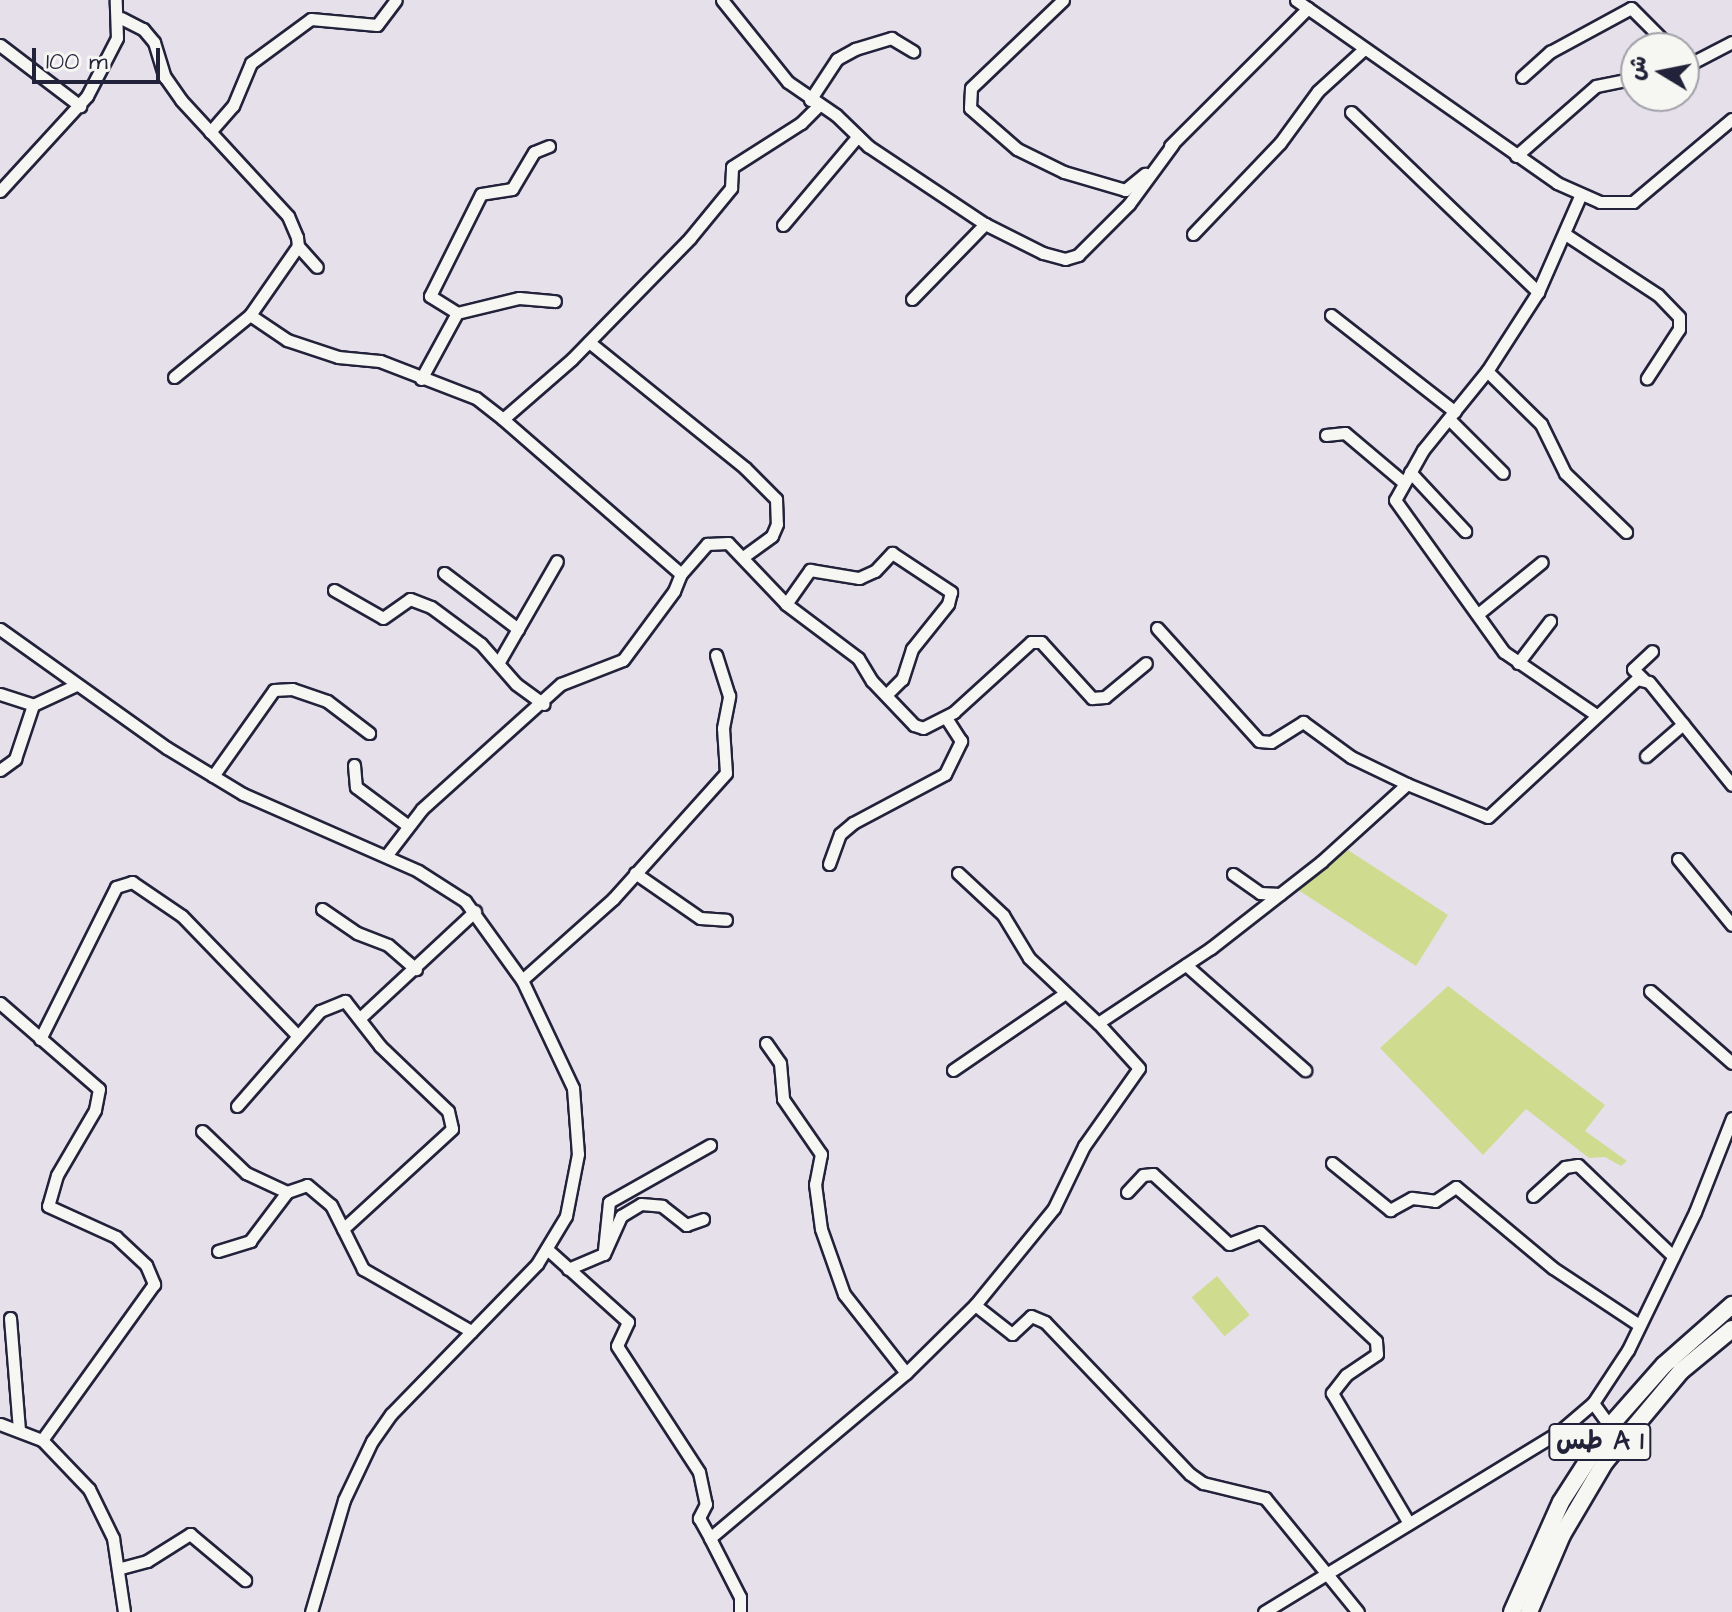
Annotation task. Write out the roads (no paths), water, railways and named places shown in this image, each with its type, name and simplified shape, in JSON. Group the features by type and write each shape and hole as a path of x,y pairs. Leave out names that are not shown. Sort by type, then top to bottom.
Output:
{"highway":[{"name":"طس A 1","path":"1512,1612 1561,1502 1610,1426 1664,1365 1732,1305"},
{"name":"طس A 1","path":"1529,1612 1562,1535 1605,1462 1681,1371 1732,1329"}],"street":[{"path":"0,191 80,106 117,38 121,18 116,0"},
{"path":"210,132 233,106 251,63 311,19 377,25 396,0"},
{"path":"722,0 761,54 815,102 858,136 1020,245 1072,258 1129,204 1173,144"},
{"path":"1063,0 971,88 973,113 1017,149 1049,166 1119,190 1130,189 1308,8"},
{"path":"1296,0 1516,156 1581,194 1615,205 1633,202 1732,119"},
{"path":"1522,77 1550,52 1631,8 1655,32"},
{"path":"121,18 143,29 154,42 165,77 210,132 288,216 298,246 317,267"},
{"path":"503,419 589,342 720,202 731,188 732,167 801,123 837,59 855,49 891,38 913,51"},
{"path":"1700,58 1732,42"},
{"path":"0,45 80,106"},
{"path":"1193,234 1280,143 1318,91 1364,49"},
{"path":"1516,156 1596,86 1620,81"},
{"path":"1351,112 1538,292"},
{"path":"783,225 858,136"},
{"path":"549,146 534,152 512,189 481,194 430,290 431,299 457,313 519,298 555,301"},
{"path":"1581,194 1538,292 1487,371 1406,477 1396,508 1518,663 1595,714"},
{"path":"912,299 985,224"},
{"path":"1565,234 1677,313 1679,329 1647,378"},
{"path":"174,377 250,315 298,246"},
{"path":"421,379 457,313"},
{"path":"250,315 308,349 380,361 476,398 681,574"},
{"path":"1331,315 1452,416 1503,473"},
{"path":"589,342 745,468 776,499 777,524 772,536 743,557"},
{"path":"1487,371 1541,424 1565,473 1626,532"},
{"path":"1326,435 1345,433 1406,477 1465,531"},
{"path":"386,856 407,825 568,680 603,672 623,660 681,574 716,541 743,557 786,604 858,658 914,725 932,728 1031,642 1041,642 1092,698 1105,697 1146,663"},
{"path":"786,604 810,570 859,578 875,571 892,553 951,592 948,604 912,649 902,679 887,694"},
{"path":"500,660 557,561"},
{"path":"1478,614 1542,562"},
{"path":"444,573 518,629"},
{"path":"334,590 383,618 402,602 418,600 500,660 516,684 544,704"},
{"path":"1518,663 1550,621"},
{"path":"1157,628 1259,741 1271,742 1303,722 1351,757 1488,817 1595,714 1643,679"},
{"path":"0,629 76,685 213,776 386,856 475,911 522,980 560,1053 573,1088 577,1127 575,1187 547,1249 372,1441 344,1500 311,1612"},
{"path":"1652,651 1633,669 1732,785"},
{"path":"522,980 573,938 726,773 723,728 729,696 716,655"},
{"path":"0,694 33,705 76,685"},
{"path":"213,776 274,690 292,689 327,701 369,733"},
{"path":"0,770 15,759 33,705"},
{"path":"829,864 840,834 853,823 945,774 961,741 946,718"},
{"path":"1646,756 1683,724"},
{"path":"354,765 356,787 407,825"},
{"path":"1098,1023 1186,965 1280,894 1407,784"},
{"path":"1678,859 1732,925"},
{"path":"635,873 700,918 726,920"},
{"path":"710,1538 906,1373 975,1305 1054,1208 1089,1139 1137,1075 1135,1060 1029,958 1003,915 958,873"},
{"path":"1233,874 1260,893 1280,894"},
{"path":"40,1039 116,887 132,882 182,916 297,1035"},
{"path":"322,909 357,933 388,945 416,969"},
{"path":"360,1018 475,911"},
{"path":"1186,965 1305,1070"},
{"path":"1650,991 1732,1063"},
{"path":"953,1070 1064,994"},
{"path":"237,1106 297,1035 337,1001 345,1001 380,1046 448,1111 453,1122 452,1129 343,1229"},
{"path":"0,1003 99,1089 95,1110 57,1175 48,1206 62,1217 116,1237 146,1265 154,1284 42,1440"},
{"path":"766,1043 780,1063 783,1099 821,1154 815,1184 821,1229 844,1294 906,1373"},
{"path":"1264,1612 1559,1432 1593,1403 1639,1325 1673,1256 1732,1118"},
{"path":"202,1131 246,1173 287,1192"},
{"path":"604,1254 609,1202 710,1145"},
{"path":"1332,1163 1390,1210 1412,1198 1435,1201 1456,1187 1564,1277 1639,1325"},
{"path":"1533,1196 1565,1167 1578,1165 1673,1256"},
{"path":"1127,1192 1143,1175 1153,1174 1229,1244 1260,1232 1376,1341 1377,1354 1346,1375 1332,1393 1409,1523"},
{"path":"218,1251 250,1241 287,1192 307,1185 331,1205 371,1276 471,1331"},
{"path":"568,1269 604,1254 621,1216 641,1204 662,1206 686,1225 703,1219"},
{"path":"547,1249 628,1322 617,1346 699,1472 706,1504 699,1518 740,1597 740,1612"},
{"path":"975,1305 1012,1334 1018,1333 1031,1316 1041,1318 1190,1474 1203,1483 1265,1498 1358,1612"},
{"path":"10,1318 19,1430"},
{"path":"1593,1403 1610,1426"},
{"path":"0,1424 42,1440 89,1489 104,1515 121,1568 124,1612"},
{"path":"121,1568 147,1561 190,1534 245,1580"}]}
